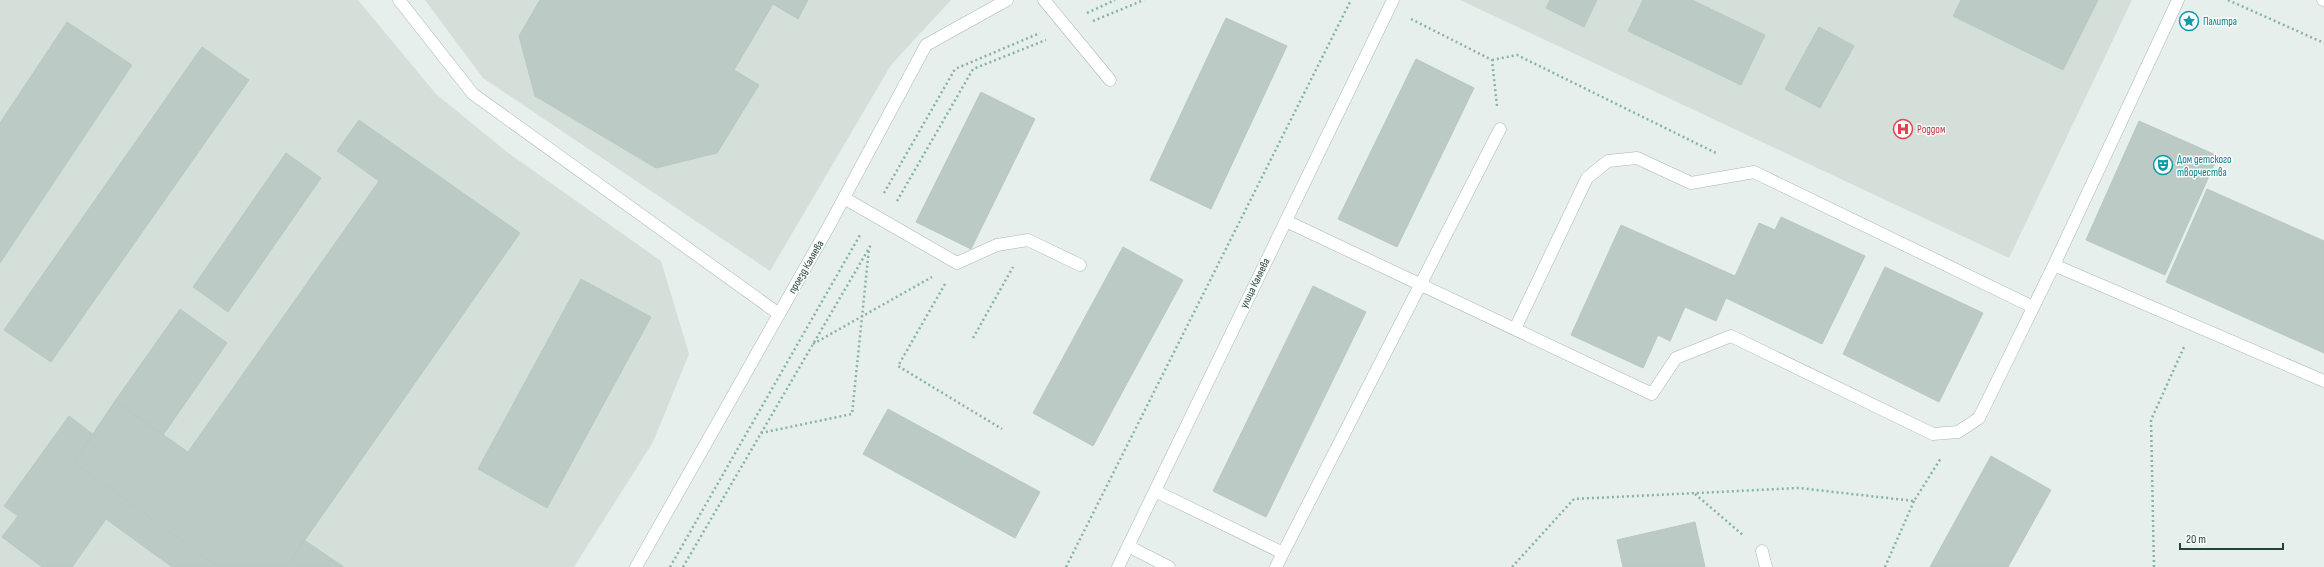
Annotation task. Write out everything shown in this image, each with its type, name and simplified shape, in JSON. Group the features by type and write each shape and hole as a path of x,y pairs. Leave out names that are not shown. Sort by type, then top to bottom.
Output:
{"street":[{"path":"399,0 473,94 778,314"},
{"name":"проезд Каляева","path":"636,567 844,198 926,45 1007,0"},
{"path":"1044,0 1110,80"},
{"path":"1286,221 1652,394 1676,358 1731,336 1933,434 1958,432 1978,418 2054,264 2178,0"},
{"name":"улица Каляева","path":"1118,567 1391,4"},
{"path":"1276,567 1500,130"},
{"path":"1515,329 1587,178 1608,161 1637,158 1691,183 1754,172 2033,307"},
{"path":"844,198 957,263 997,245 1028,240 1080,265"},
{"path":"2054,264 2324,382"},
{"path":"1155,491 1283,553"},
{"path":"1128,546 1169,567"},
{"path":"1762,551 1766,567"}],"path":[{"path":"885,222 974,69 1066,27 1115,0"},
{"path":"670,567 954,69 1066,27 1144,0"},
{"path":"1066,567 1351,0"},
{"path":"2228,0 2324,43"},
{"path":"1391,4 1492,60 1517,55 1719,155"},
{"path":"1492,60 1500,130"},
{"path":"973,338 1028,240"},
{"path":"683,567 812,345 870,247 852,414 761,433"},
{"path":"812,345 957,263"},
{"path":"957,263 898,366 1002,430"},
{"path":"2154,567 2152,420 2194,325"},
{"path":"1885,567 1914,501 1958,432"},
{"path":"1512,567 1574,499 1799,488 1914,501"},
{"path":"1694,493 1762,551"}],"shaded area":[{"path":"0,0 358,0 436,94 507,152 661,261 689,354 653,442 574,567 0,567"},
{"path":"425,0 951,0 891,65 770,271 483,78"},
{"name":"Роддом","path":"1460,0 2132,0 2009,258"}],"building":[{"path":"540,0 808,0 798,19 773,4 734,70 759,85 717,153 656,168 535,96 519,36"},
{"path":"1550,0 1597,0 1584,27 1546,8"},
{"path":"1643,0 1692,0 1765,35 1741,85 1628,31"},
{"path":"1961,0 2098,0 2063,70 1953,16"},
{"path":"1226,18 1287,46 1211,209 1150,180"},
{"path":"67,22 132,65 0,263 0,123"},
{"path":"1819,27 1854,46 1820,108 1785,89"},
{"path":"202,47 249,80 51,362 4,330"},
{"path":"1416,59 1474,88 1397,247 1338,219"},
{"path":"981,92 1035,119 971,249 916,222"},
{"path":"359,120 520,233 286,567 218,567 74,462 115,401 188,452 379,181 337,151"},
{"path":"2139,121 2218,156 2165,275 2086,240"},
{"path":"286,153 321,178 228,312 193,287"},
{"path":"2207,189 2324,241 2324,353 2166,282"},
{"path":"1781,217 1865,256 1822,344 1726,298 1716,321 1685,307 1670,341 1658,335 1643,368 1571,335 1621,225 1735,276 1759,223 1775,230"},
{"path":"1123,247 1183,280 1093,446 1033,413"},
{"path":"1885,267 1983,313 1939,402 1843,354"},
{"path":"581,279 651,317 547,508 478,469"},
{"path":"1313,286 1366,312 1266,517 1213,491"},
{"path":"180,309 227,343 163,435 115,401"},
{"path":"888,409 1040,492 1015,538 863,454"},
{"path":"69,416 94,435 74,462 218,567 172,567 106,519 72,567 42,567 2,537 18,516 4,506"},
{"path":"1991,456 2051,490 2008,567 1930,567"},
{"path":"1695,522 1705,567 1623,567 1617,540"},
{"path":"304,540 344,567 286,567"}],"place":[{"name":"Палитра","path":"2189,21"},
{"name":"Роддом","path":"1903,129"},
{"name":"Дом детского творчества","path":"2163,165"}]}
